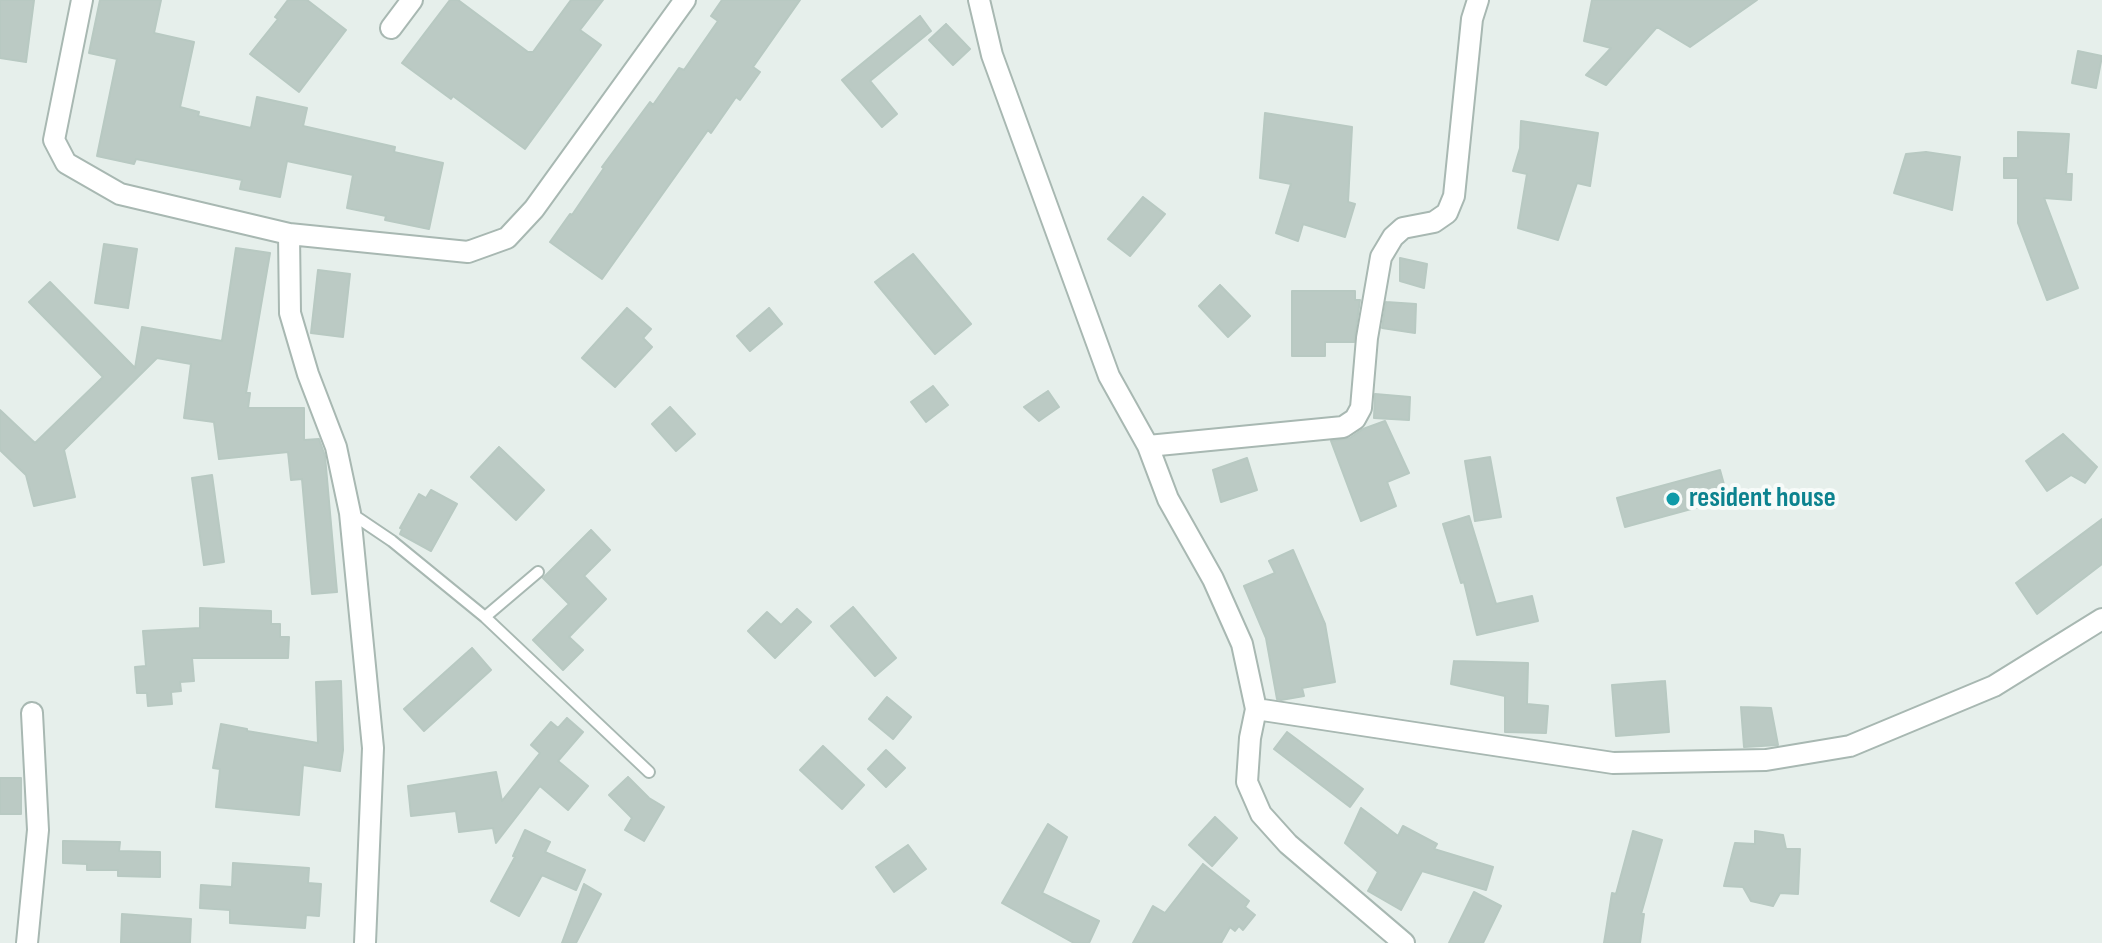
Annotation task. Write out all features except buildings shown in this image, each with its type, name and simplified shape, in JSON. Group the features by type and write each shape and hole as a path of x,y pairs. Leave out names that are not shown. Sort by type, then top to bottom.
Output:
{"street":[{"path":"82,0 54,140 66,163 120,194 289,234 468,252 507,238 558,177 685,0"},
{"path":"391,28 412,0"},
{"path":"979,0 992,55 1109,376 1148,446 1168,499 1213,579 1242,644 1256,709 1250,738 1247,782 1261,814 1288,844 1404,943"},
{"path":"1148,446 1343,427 1355,419 1361,408 1367,338 1381,257 1393,237 1403,228 1434,222 1447,213 1454,196 1470,33 1478,0"},
{"path":"289,234 290,313 308,374 336,447 350,513 373,748 365,943"},
{"path":"1256,709 1613,763 1766,760 1850,746 1994,686 2102,619"},
{"path":"27,943 38,830 32,713"}],"lane":[{"path":"350,513 392,541 485,617 649,772"},
{"path":"485,617 538,572"}],"place":[{"name":"resident house","path":"1673,499"}]}
